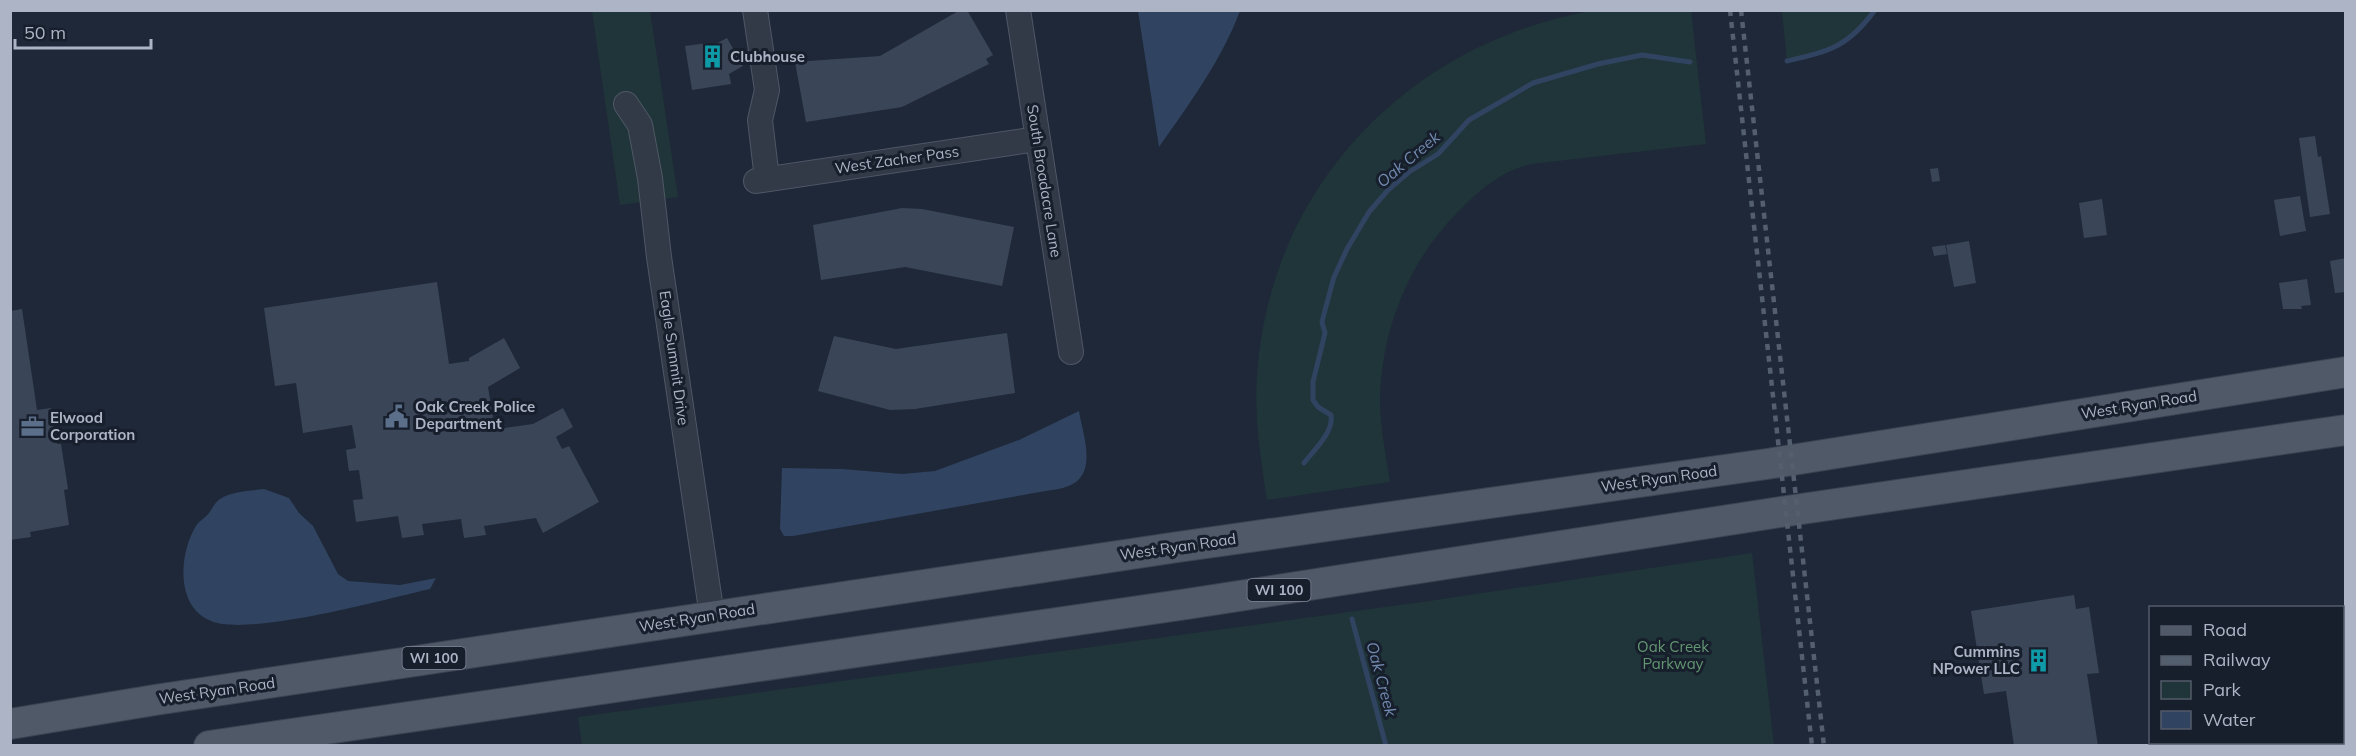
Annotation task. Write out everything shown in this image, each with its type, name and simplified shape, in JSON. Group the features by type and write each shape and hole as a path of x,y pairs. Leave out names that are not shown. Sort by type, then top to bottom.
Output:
{"main road":[{"name":"West Ryan Road","path":"10,724 165,698 712,616 1767,464 2346,372"},
{"name":"WI 100","path":"209,746 1187,604 1762,514 2346,430"}],"street":[{"name":"West Zacher Pass","path":"755,10 767,90 760,120 761,180 1037,139"},
{"name":"South Broadacre Lane","path":"1018,10 1071,352"},
{"name":"Eagle Summit Drive","path":"626,104 640,125 650,178 659,257 712,616"}],"green space":[{"path":"1782,10 1875,11 1856,33 1837,46 1787,61"},
{"path":"592,11 650,11 678,197 620,205"},
{"path":"1591,11 1691,11 1706,144 1531,164 1500,177 1481,190 1456,214 1423,255 1410,278 1391,327 1381,378 1380,405 1390,482 1267,500 1257,415 1258,364 1270,298 1292,236 1324,180 1364,131 1411,89 1466,54 1526,28"},
{"name":"Oak Creek Parkway","path":"1752,553 1774,745 582,745 578,717 1429,601"}],"water":[{"path":"1138,11 1240,11 1214,64 1159,147"},
{"path":"1079,411 1087,458 1082,475 1068,486 793,536 784,536 780,529 782,468 842,469 902,474 935,471 1019,440"},
{"path":"264,489 289,498 299,513 313,526 338,574 348,581 400,585 436,578 430,589 285,621 230,625 211,621 199,614 191,604 186,592 184,578 186,550 190,537 196,526 220,499 230,494"}],"building":[{"path":"960,10 967,10 993,55 986,59 989,64 902,107 806,122 795,62 880,56"},
{"name":"Clubhouse","path":"727,38 743,66 729,74 731,84 692,90 685,46 707,43 708,48"},
{"path":"2315,136 2318,157 2321,156 2330,214 2310,217 2299,138"},
{"path":"1938,168 1940,181 1932,182 1930,169"},
{"path":"2300,196 2306,231 2280,236 2274,200"},
{"path":"2102,199 2107,235 2084,238 2079,203"},
{"path":"902,208 922,209 1014,227 1002,286 905,267 821,280 813,225"},
{"path":"1969,241 1976,283 1954,287 1946,245"},
{"path":"1945,245 1947,254 1934,256 1932,247"},
{"path":"2346,258 2346,292 2335,293 2330,261"},
{"path":"2307,279 2311,305 2301,306 2302,309 2283,309 2279,283"},
{"name":"Oak Creek Police Department","path":"437,282 449,364 469,361 469,358 504,338 520,368 488,387 494,425 498,424 498,429 533,424 563,408 573,427 556,437 562,449 569,446 599,502 543,533 536,518 484,526 486,535 464,538 461,519 422,524 424,535 402,538 398,516 356,522 353,500 363,499 359,470 349,471 346,450 356,448 352,425 303,433 296,383 275,386 264,308"},
{"name":"Elwood Corporation","path":"22,309 37,410 51,408 57,444 61,444 68,489 64,490 69,525 30,532 31,537 10,540 10,311"},
{"path":"1007,333 1015,393 915,409 890,410 818,391 834,336 896,349"},
{"name":"Cummins NPower LLC","path":"2074,595 2076,609 2089,607 2099,673 2087,674 2098,746 2014,746 2006,691 1984,694 1971,611"},
{"path":"2184,744 2226,744 2226,746 2184,746"},
{"path":"2250,744 2277,744 2277,746 2250,746"},
{"path":"2301,744 2318,744 2319,746 2301,746"}],"waterway":[{"name":"Oak Creek","path":"1787,61 1837,46 1856,32 1875,10"},
{"name":"Oak Creek","path":"1304,463 1326,434 1331,421 1331,415 1318,407 1313,400 1313,382 1325,333 1322,322 1334,277 1347,249 1369,212 1388,190 1409,172 1438,154 1469,120 1533,83 1598,64 1642,55 1690,62"},
{"name":"Oak Creek","path":"1352,619 1386,746"}],"railway":[{"path":"1730,10 1812,746"},
{"path":"1741,10 1824,746"}],"place":[{"name":"Clubhouse","path":"712,57"},
{"name":"Oak Creek Police Department","path":"397,416"},
{"name":"Elwood Corporation","path":"32,427"},
{"name":"Cummins NPower LLC","path":"2038,661"}]}
